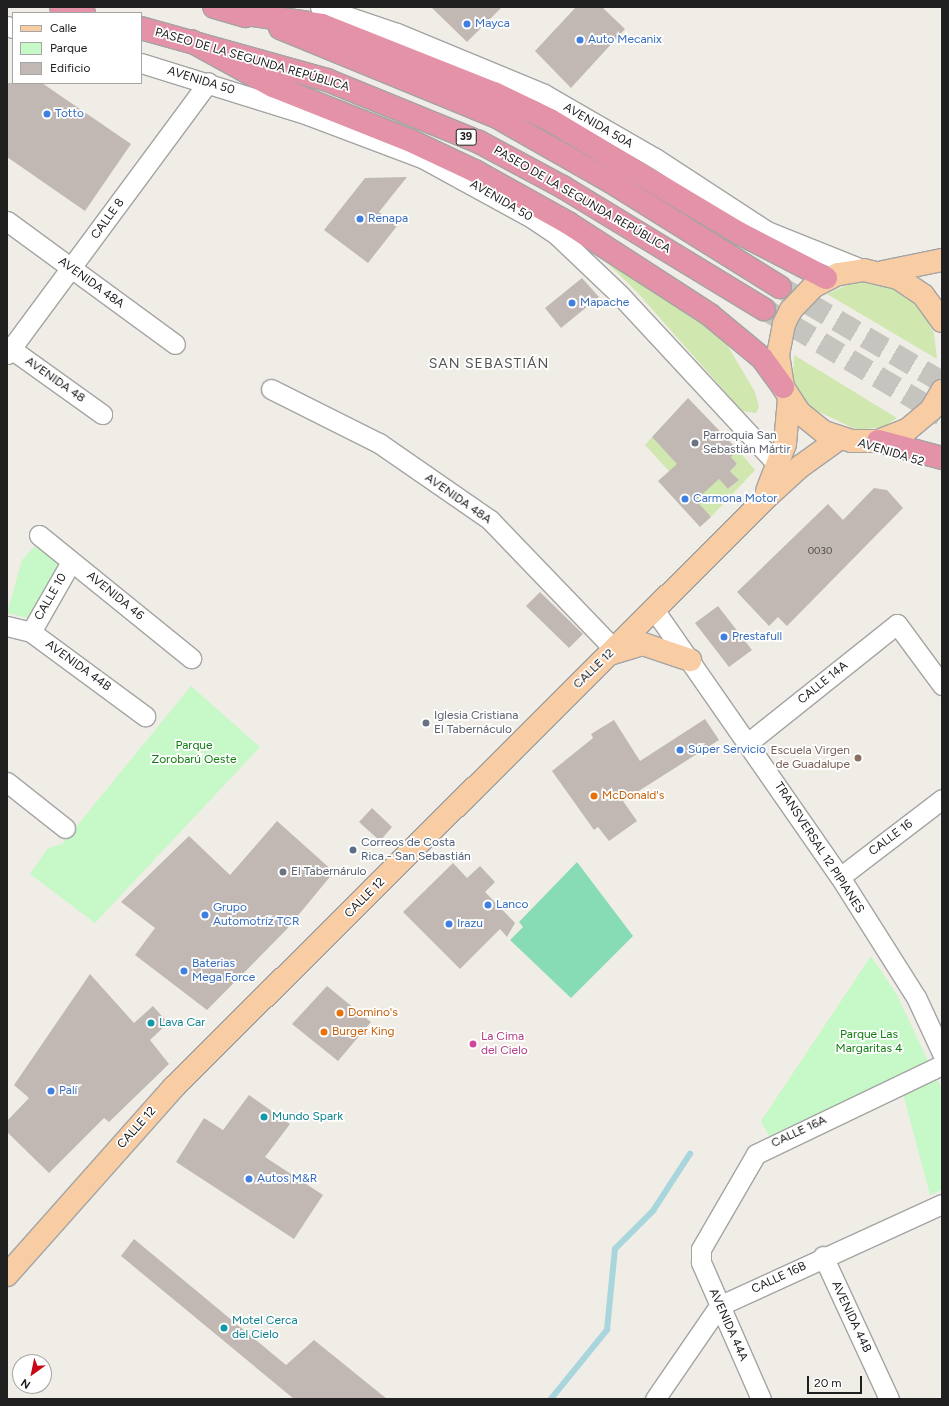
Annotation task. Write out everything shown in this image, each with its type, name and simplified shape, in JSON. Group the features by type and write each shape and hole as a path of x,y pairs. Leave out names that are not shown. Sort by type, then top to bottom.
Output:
{"highway":[{"path":"61,7 80,12"},
{"path":"223,9 322,24 494,93 550,120 739,233 826,278"},
{"path":"223,9 351,54 496,116 611,182 780,287"},
{"name":"PASEO DE LA SEGUNDA REPÚBLICA","path":"142,28 327,80 479,142 563,187 764,309"},
{"path":"192,41 273,86 409,140 475,171 568,223 710,315 762,358 786,392"},
{"path":"878,441 942,458"}],"main road":[{"path":"826,278 942,260"},
{"path":"873,271 923,295 942,321"},
{"name":"CALLE 12","path":"752,514 779,466 788,421 786,392 778,355 784,324 801,297 826,278"},
{"path":"786,392 810,423 840,438 878,441 907,430 920,421 942,391"},
{"name":"CALLE 12","path":"7,1276 174,1087 655,611 784,481 840,438"},
{"path":"612,652 643,644 690,660"}],"street":[{"name":"AVENIDA 50A","path":"320,7 397,33 544,94 655,158 767,231 873,271"},
{"name":"AVENIDA 50","path":"142,63 208,82 422,158 532,218 557,235 620,296 779,466"},
{"name":"CALLE 8","path":"8,350 71,269 208,82"},
{"name":"AVENIDA 48A","path":"7,221 175,344"},
{"name":"AVENIDA 48","path":"8,350 102,414"},
{"name":"AVENIDA 48A","path":"271,389 379,443 490,520 612,652"},
{"name":"AVENIDA 52","path":"840,438 942,469"},
{"name":"AVENIDA 46","path":"39,535 191,658"},
{"name":"CALLE 10","path":"31,632 71,562"},
{"name":"TRANSVERSAL 12 PIPIANES","path":"655,611 749,742 840,877 916,997 942,1053"},
{"name":"CALLE 14A","path":"749,742 897,624 942,685"},
{"name":"AVENIDA 44B","path":"7,626 31,632 145,716"},
{"path":"7,782 65,828"},
{"name":"CALLE 16","path":"840,877 942,799"},
{"name":"CALLE 16A","path":"701,1249 756,1154 942,1065"},
{"name":"CALLE 16B","path":"655,1399 719,1306 823,1256 942,1204"},
{"name":"AVENIDA 44A","path":"701,1249 701,1262 761,1399"},
{"name":"AVENIDA 44B","path":"823,1256 889,1399"}],"green space":[{"path":"598,254 716,326 755,392 759,407 756,413 742,411 636,291"},
{"path":"858,280 890,284 919,305 934,333 937,359 827,294"},
{"path":"794,355 897,418 883,427 857,430 813,409 801,398 793,382"},
{"path":"652,437 697,484 719,479 729,489 739,480 730,471 737,464 731,457 738,450 755,470 711,517 645,445"},
{"path":"38,543 62,563 32,619 7,613 22,560"},
{"name":"Parque Zorobarú Oeste","path":"191,686 260,747 95,923 30,874 48,848 62,844"},
{"path":"577,862 633,936 571,998 510,940 523,927 519,922"},
{"name":"Parque Las Margaritas 4","path":"871,956 897,995 929,1063 771,1140 761,1121"},
{"path":"938,1080 942,1089 942,1190 930,1195 903,1094"}],"building":[{"name":"Mayca","path":"431,7 502,7 467,42"},
{"name":"Auto Mecanix","path":"576,7 602,7 625,29 571,88 535,51"},
{"name":"Totto","path":"7,83 43,84 131,144 85,211 7,157"},
{"name":"Renapa","path":"407,177 379,212 397,226 368,263 324,230 365,178"},
{"name":"Mapache","path":"582,278 599,297 561,328 545,308"},
{"name":"Parroquia San Sebastián Mártir","path":"688,398 738,450 731,457 737,464 730,471 739,480 728,489 719,479 696,500 711,517 700,527 658,481 677,464 652,437"},
{"path":"874,488 887,490 903,508 787,626 778,617 769,626 737,592 828,504 843,520"},
{"path":"540,592 583,634 569,648 526,606"},
{"name":"Prestafull","path":"718,606 752,650 729,667 695,623"},
{"path":"705,719 719,740 623,801 637,821 609,841 598,827 594,830 552,771 593,738 591,734 614,720 640,761"},
{"path":"372,808 392,827 380,841 359,822"},
{"path":"277,821 334,872 286,930 207,1010 135,955 155,928 121,902 189,836 230,875"},
{"name":"Irazu","path":"453,863 467,878 480,866 495,882 485,892 515,923 507,937 500,929 460,969 403,912"},
{"path":"90,974 134,1023 153,1006 168,1023 150,1040 169,1064 109,1122 104,1118 49,1173 7,1132 7,1121 29,1098 14,1085"},
{"path":"327,986 371,1022 338,1061 292,1024"},
{"name":"Autos M&R","path":"249,1095 290,1124 265,1157 323,1195 294,1239 176,1162 204,1118 223,1130"},
{"name":"Motel Cerca del Cielo","path":"134,1239 286,1365 314,1340 387,1399 294,1399 121,1256"}],"waterway":[{"path":"551,1399 607,1330 615,1249 653,1211 690,1154"}],"tunnel":[{"path":"780,287 942,382"},
{"path":"764,309 942,415"}],"place":[{"name":"Mayca","path":"467,24"},
{"name":"Auto Mecanix","path":"580,40"},
{"name":"Totto","path":"47,114"},
{"name":"Renapa","path":"360,219"},
{"name":"Mapache","path":"572,303"},
{"name":"Parroquia San Sebastián Mártir","path":"695,443"},
{"name":"Carmona Motor","path":"685,499"},
{"name":"Prestafull","path":"724,637"},
{"name":"Iglesia Cristiana El Tabernáculo","path":"426,723"},
{"name":"Súper Servicio","path":"680,750"},
{"name":"Escuela Virgen de Guadalupe","path":"858,758"},
{"name":"McDonald's","path":"594,796"},
{"name":"Correos de Costa Rica - San Sebastián","path":"353,850"},
{"name":"El Tabernárulo","path":"283,872"},
{"name":"Lanco","path":"488,905"},
{"name":"Grupo Automotríz TCR","path":"205,915"},
{"name":"Irazu","path":"449,924"},
{"name":"Baterias Mega Force","path":"184,971"},
{"name":"Domino's","path":"340,1013"},
{"name":"Lava Car","path":"151,1023"},
{"name":"Burger King","path":"324,1032"},
{"name":"La Cima del Cielo","path":"473,1044"},
{"name":"Palí","path":"51,1091"},
{"name":"Mundo Spark","path":"264,1117"},
{"name":"Autos M&R","path":"249,1179"},
{"name":"Motel Cerca del Cielo","path":"224,1328"}],"district":[{"name":"SAN SEBASTIÁN","path":"489,364"}]}
